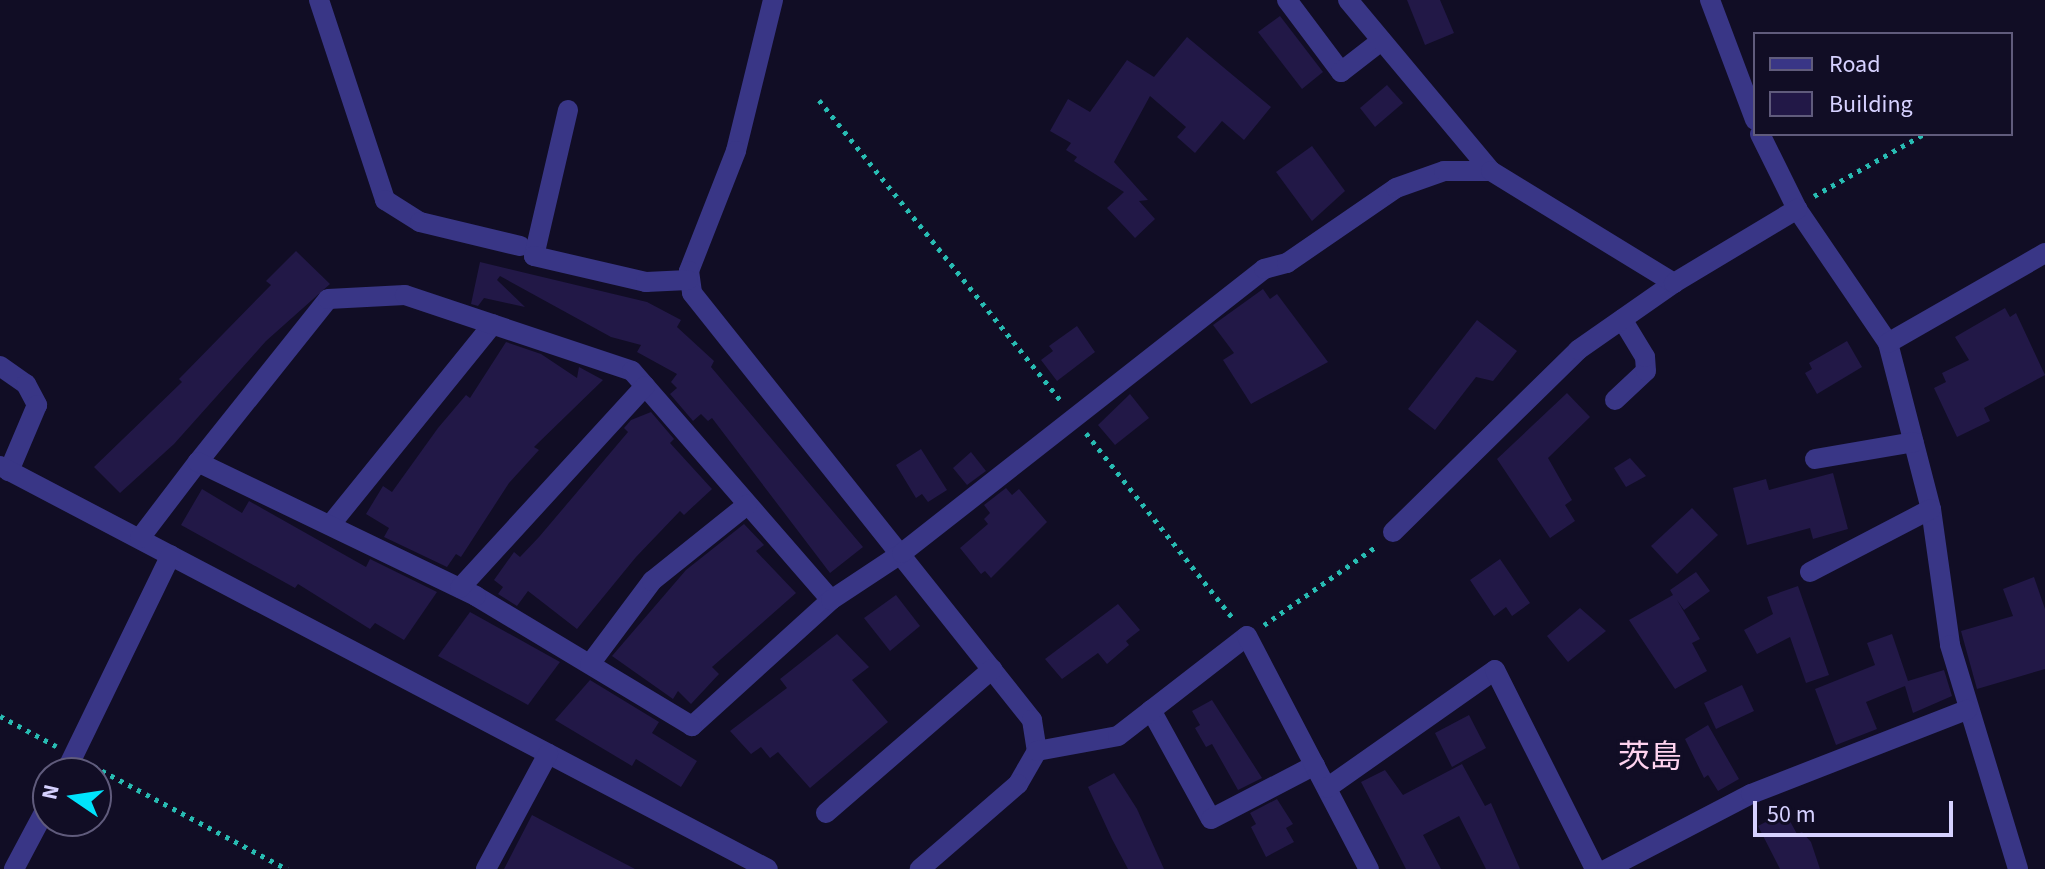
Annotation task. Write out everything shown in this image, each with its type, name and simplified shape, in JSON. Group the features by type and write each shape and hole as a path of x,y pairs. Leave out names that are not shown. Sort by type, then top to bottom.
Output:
{"street":[{"path":"319,0 385,200 420,222 520,246"},
{"path":"773,0 736,151 688,280 692,293 1032,720 1037,751 1018,784 920,869"},
{"path":"1287,0 1341,72 1381,41"},
{"path":"1348,0 1491,171 1674,283"},
{"path":"1710,0 1753,115"},
{"path":"568,110 534,256 646,282 688,280"},
{"path":"1761,136 1796,208 1888,343 1931,509 1950,645 1967,710 2018,869"},
{"path":"198,462 460,588 692,726 831,600 902,553 1264,269 1287,263 1396,188 1444,171 1491,171"},
{"path":"1393,532 1578,350 1674,283 1796,208"},
{"path":"1888,343 2045,253"},
{"path":"140,538 328,299 405,295 632,371 831,600"},
{"path":"1615,400 1640,382 1646,371 1645,357 1622,319"},
{"path":"331,524 493,324"},
{"path":"0,366 26,384 37,405 5,469 768,869"},
{"path":"460,588 645,386"},
{"path":"1815,459 1914,442"},
{"path":"590,664 652,581 747,505"},
{"path":"1810,572 1931,509"},
{"path":"73,757 171,555"},
{"path":"1037,751 1118,736 1247,636 1369,869"},
{"path":"826,813 992,669"},
{"path":"1327,788 1495,670 1595,869"},
{"path":"1151,710 1211,819 1315,765"},
{"path":"1607,869 1751,794 1967,710"},
{"path":"486,869 548,754"},
{"path":"14,869 32,835"}],"path":[{"path":"819,100 1247,636 1393,532"},
{"path":"1796,208 1921,136"},
{"path":"0,716 60,757"},
{"path":"112,784 287,869"}],"building":[{"path":"1407,0 1440,0 1454,33 1425,45"},
{"path":"1280,16 1323,72 1302,89 1258,32"},
{"path":"1187,37 1271,107 1244,140 1222,121 1195,153 1177,137 1186,127 1150,96 1114,162 1148,200 1139,201 1155,219 1135,238 1107,208 1124,192 1074,161 1077,157 1066,150 1071,143 1050,131 1068,99 1090,112 1127,60 1154,77"},
{"path":"1387,85 1403,103 1375,127 1360,108"},
{"path":"1312,146 1345,191 1312,221 1276,172"},
{"path":"296,251 330,284 266,341 174,444 120,493 94,467 182,382 179,379 271,285 266,281"},
{"path":"480,262 647,302 681,320 677,327 714,361 711,367 863,547 830,573 712,418 708,421 701,414 693,421 670,394 677,388 671,382 677,374 637,352 641,345 611,337 500,276 497,280 525,307 484,298 478,306 471,304"},
{"path":"1263,289 1270,299 1277,294 1328,362 1251,404 1223,360 1234,353 1213,325"},
{"path":"2005,308 2010,317 2016,313 2045,375 1984,408 1990,421 1957,437 1934,388 1946,382 1942,373 1969,360 1955,337"},
{"path":"1477,320 1517,351 1493,381 1476,377 1435,430 1408,409"},
{"path":"1077,326 1095,352 1057,381 1041,360 1053,351 1049,346"},
{"path":"1847,341 1862,367 1817,394 1805,373 1812,369 1809,363"},
{"path":"506,342 541,354 577,378 579,367 603,380 534,447 539,450 509,483 461,557 456,554 447,567 384,537 389,528 366,514 383,486 392,492 438,428 466,395 470,398"},
{"path":"1567,393 1590,417 1548,458 1572,500 1565,505 1575,521 1550,538 1497,459"},
{"path":"1130,394 1149,418 1115,445 1098,425"},
{"path":"651,412 674,439 670,443 712,489 684,515 680,511 636,557 577,629 528,591 517,606 498,594 503,587 494,580 514,552 520,557 539,537 628,432 624,428 631,420"},
{"path":"921,449 947,490 928,502 922,494 916,498 896,465"},
{"path":"971,452 986,471 967,485 953,468"},
{"path":"1630,458 1646,476 1626,487 1614,468"},
{"path":"1833,473 1848,529 1813,539 1810,528 1747,545 1733,488 1766,479 1769,490"},
{"path":"1006,488 1012,495 1019,489 1047,522 991,578 985,571 981,574 960,548 988,524 984,519 990,513 984,505"},
{"path":"202,489 242,513 249,501 366,567 370,559 437,592 404,640 375,623 370,629 298,584 295,588 181,525"},
{"path":"1692,508 1718,535 1677,574 1651,546"},
{"path":"744,524 764,545 756,551 796,593 712,667 719,674 691,704 678,691 673,699 612,656 686,570"},
{"path":"1500,559 1530,603 1512,616 1506,607 1494,616 1470,580"},
{"path":"1696,572 1710,591 1684,610 1677,600 1700,639 1692,643 1707,671 1675,689 1629,620 1673,595 1670,590"},
{"path":"2034,577 2045,609 2045,669 1977,689 1961,631 2013,616 2003,589"},
{"path":"1798,586 1829,675 1806,683 1790,637 1757,654 1744,630 1773,614 1767,597"},
{"path":"896,595 920,626 890,651 864,618"},
{"path":"1118,604 1140,630 1126,641 1129,645 1107,664 1098,653 1062,679 1045,659"},
{"path":"1580,608 1606,631 1568,662 1547,636"},
{"path":"470,612 560,662 528,705 438,656"},
{"path":"837,634 869,667 852,680 888,722 810,788 778,752 770,758 761,747 751,754 730,731 787,688 780,679"},
{"path":"1892,634 1908,681 1944,670 1952,696 1913,713 1905,686 1866,702 1877,729 1836,745 1815,689 1875,665 1867,643"},
{"path":"590,680 659,722 652,733 697,761 681,787 636,759 632,766 555,720"},
{"path":"1742,685 1754,711 1716,729 1704,703"},
{"path":"1212,700 1262,778 1238,790 1212,744 1206,747 1195,728 1200,725 1192,711"},
{"path":"1469,715 1486,748 1452,767 1435,733"},
{"path":"1708,725 1739,779 1718,791 1708,775 1704,778 1685,739"},
{"path":"1462,764 1485,806 1491,803 1520,869 1486,869 1459,816 1423,835 1441,869 1406,869 1361,782 1385,770 1403,795"},
{"path":"1114,773 1137,809 1164,869 1128,869 1112,839 1088,787"},
{"path":"1277,799 1293,824 1286,828 1294,842 1266,857 1251,827 1256,824 1250,813"},
{"path":"1785,812 1797,834 1802,832 1811,842 1820,869 1780,869 1758,826"},
{"path":"532,815 587,844 635,869 504,869"}],"district":[{"name":"茨島","path":"1650,757"}]}
